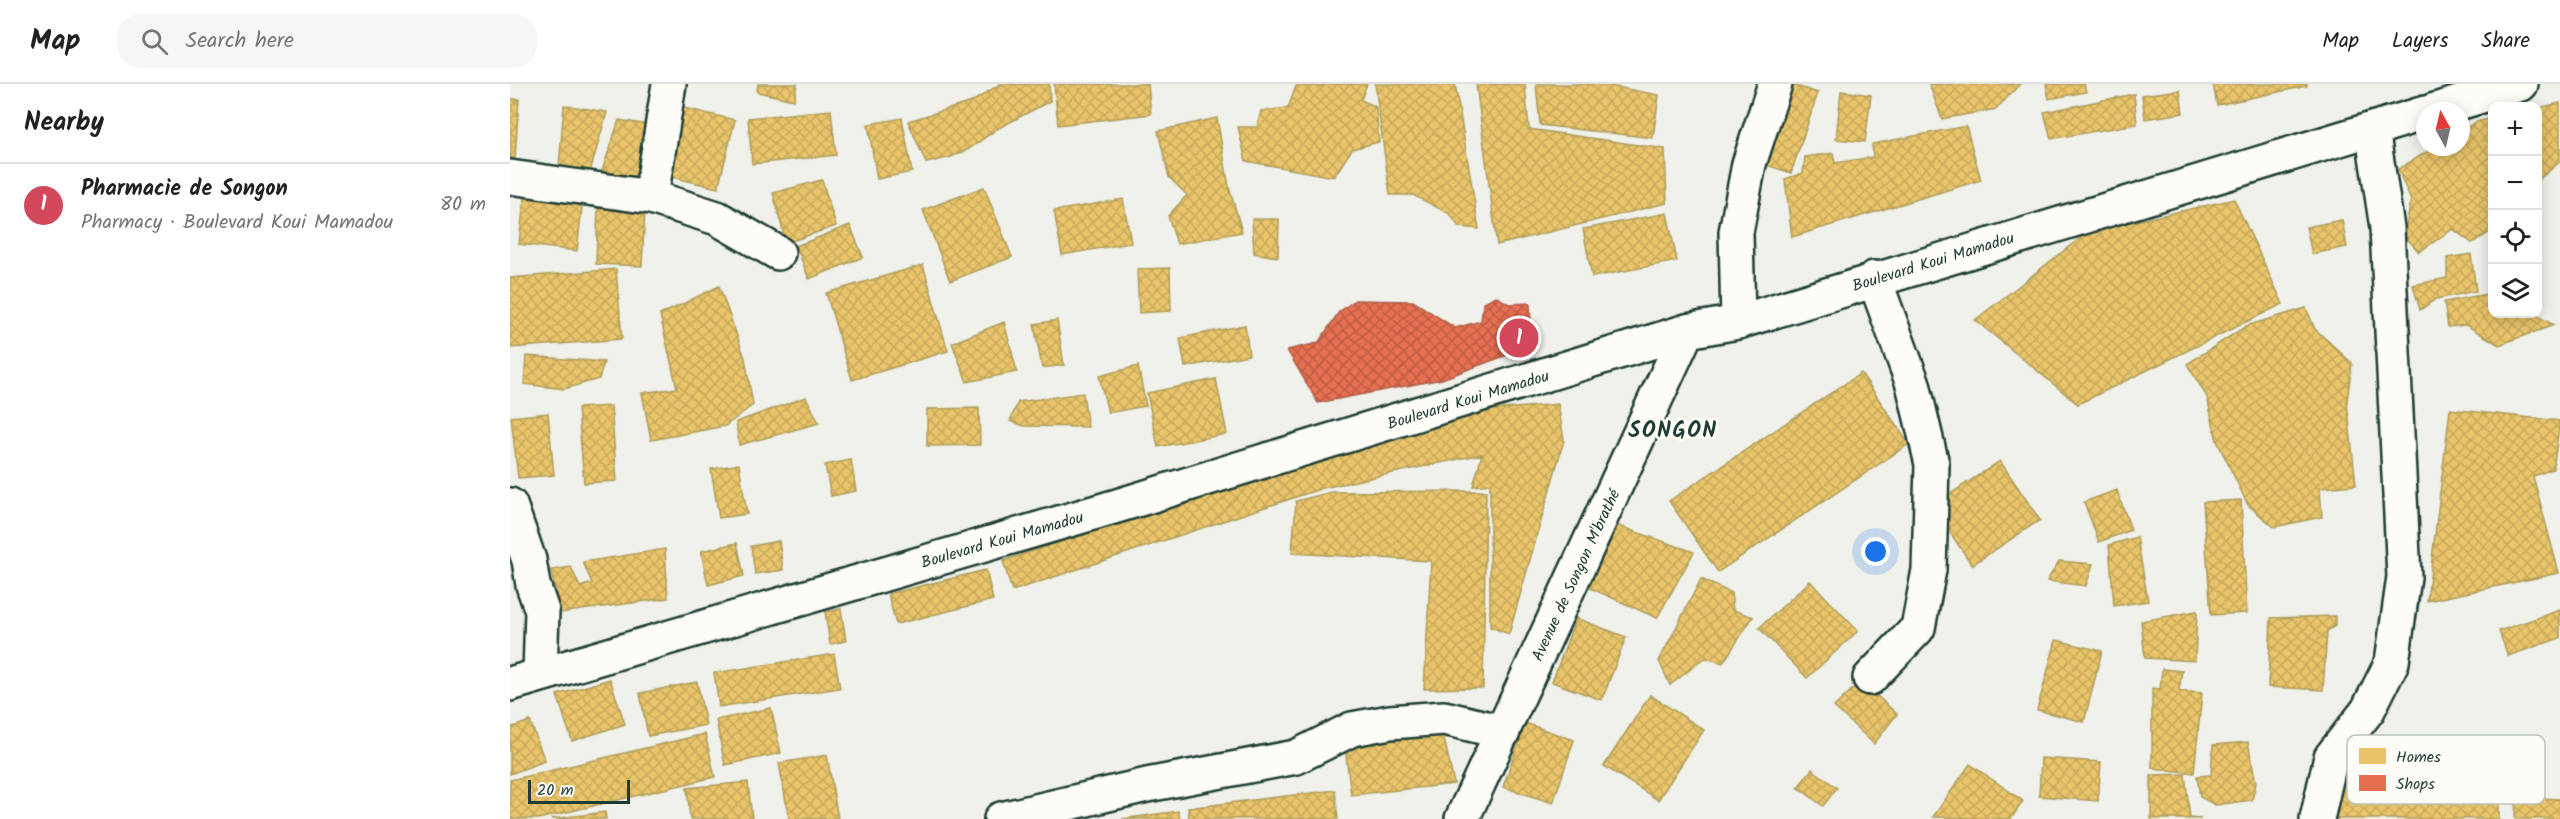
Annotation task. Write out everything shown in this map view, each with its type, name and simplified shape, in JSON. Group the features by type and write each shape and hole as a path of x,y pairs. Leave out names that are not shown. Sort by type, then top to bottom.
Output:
{"street":[{"path":"651,197 669,84"},
{"path":"1738,322 1736,232 1749,164 1775,84"},
{"path":"2462,102 2522,84"},
{"name":"Boulevard Koui Mamadou","path":"510,684 1128,502 1687,331 1738,322 1874,278 2416,116"},
{"path":"2348,735 2368,710 2392,662 2404,577 2387,228 2372,129"},
{"path":"510,177 651,197 717,218 778,254"},
{"path":"1870,678 1918,628 1929,570 1932,464 1913,384 1874,278"},
{"name":"Avenue de Songon M'brathé","path":"1462,819 1687,331"},
{"path":"510,504 529,560 532,585 542,611 540,674"},
{"path":"1001,819 1147,784 1296,757 1352,729 1390,722 1444,718 1503,732"},
{"path":"2318,819 2331,757 2347,737"}],"building: Homes":[{"path":"758,84 797,84 794,100 757,92"},
{"path":"1000,84 1049,84 1050,101 997,129 969,149 951,157 926,163 908,121 972,102"},
{"path":"1054,84 1148,84 1151,114 1058,125"},
{"path":"1323,84 1367,84 1361,100 1376,107 1379,142 1352,149 1334,177 1246,161 1238,127 1257,127 1261,111 1288,108 1296,86 1323,86"},
{"path":"1375,84 1455,84 1479,229 1459,227 1450,214 1413,195 1390,195"},
{"path":"1476,84 1525,84 1529,129 1665,149 1667,203 1497,245"},
{"path":"1536,84 1600,84 1659,95 1653,138 1540,125"},
{"path":"1790,84 1818,93 1791,173 1752,160"},
{"path":"1929,84 2020,84 1996,109 1942,119"},
{"path":"2046,84 2084,84 2086,92 2049,99"},
{"path":"2213,84 2307,84 2307,86 2217,105"},
{"path":"2180,90 2183,113 2145,119 2142,95"},
{"path":"1841,91 1871,95 1865,142 1836,139"},
{"path":"2134,94 2137,124 2051,139 2044,112"},
{"path":"510,99 519,99 515,159 510,158"},
{"path":"2560,103 2560,162 2542,177 2542,156 2542,107"},
{"path":"564,105 607,112 590,172 559,167"},
{"path":"680,107 735,120 718,188 663,175"},
{"path":"831,110 836,155 752,164 748,118"},
{"path":"902,118 912,172 877,179 868,124"},
{"path":"1217,118 1229,187 1242,232 1177,244 1168,216 1187,195 1169,177 1158,131"},
{"path":"2488,119 2488,233 2472,243 2453,229 2419,252 2404,235 2411,201 2398,169 2420,156 2470,156 2470,126"},
{"path":"619,120 649,125 643,181 601,174"},
{"path":"1966,126 1981,180 1792,237 1785,179 1803,173 1805,157 1833,153 1835,163 1873,157 1872,144"},
{"path":"822,180 836,226 786,243 773,193"},
{"path":"984,187 1012,257 950,281 923,210"},
{"path":"525,192 583,198 577,251 519,244"},
{"path":"1123,199 1131,243 1062,255 1054,211"},
{"path":"2234,199 2283,304 2078,404 1975,320 2088,232"},
{"path":"598,206 645,208 642,266 596,264"},
{"path":"1667,213 1677,261 1592,277 1583,229"},
{"path":"1252,219 1279,219 1278,257 1254,253"},
{"path":"2342,220 2347,247 2312,254 2306,227"},
{"path":"850,225 863,257 809,279 796,246"},
{"path":"2471,254 2476,291 2436,299 2420,310 2413,285 2447,278 2447,258"},
{"path":"923,265 948,351 852,380 826,293"},
{"path":"1170,268 1171,311 1139,313 1137,269"},
{"path":"616,269 622,339 510,348 510,278"},
{"path":"719,286 745,358 753,405 725,426 651,440 642,393 677,388 660,315"},
{"path":"2488,294 2488,318 2541,318 2554,325 2499,345 2466,325 2448,327 2444,302"},
{"path":"2306,308 2315,329 2352,363 2347,401 2356,485 2320,488 2322,517 2274,527 2248,505 2217,441 2207,397 2187,364 2246,326"},
{"path":"1057,320 1064,365 1042,368 1034,324"},
{"path":"1004,322 1017,372 967,382 952,343"},
{"path":"1245,325 1249,355 1185,367 1180,338"},
{"path":"526,356 604,362 599,379 564,389 524,384"},
{"path":"1138,366 1146,406 1108,413 1099,376"},
{"path":"1861,373 1909,444 1718,572 1669,501"},
{"path":"1216,379 1227,434 1158,447 1147,393"},
{"path":"1083,393 1088,427 1024,426 1010,421 1018,402"},
{"path":"806,397 819,423 739,445 736,422"},
{"path":"1558,404 1564,440 1509,634 1490,627 1490,484 1473,486 1482,454 1323,488 1012,591 1003,561 1313,457 1469,412"},
{"path":"611,406 617,481 584,483 578,408"},
{"path":"979,408 980,445 927,446 927,409"},
{"path":"2450,409 2560,421 2553,469 2533,476 2559,573 2427,601"},
{"path":"548,413 554,475 518,478 511,417"},
{"path":"851,460 856,491 831,496 825,465"},
{"path":"2000,461 2040,520 1972,565 1932,506"},
{"path":"739,464 747,514 719,518 711,469"},
{"path":"2117,490 2131,530 2099,542 2084,502"},
{"path":"1486,491 1483,688 1424,689 1431,561 1292,553 1296,501 1331,492"},
{"path":"2241,500 2247,613 2211,615 2203,502"},
{"path":"1613,524 1694,552 1657,618 1581,584"},
{"path":"2137,537 2148,601 2114,606 2109,545"},
{"path":"779,541 783,570 755,574 751,546"},
{"path":"737,543 744,576 708,585 701,551"},
{"path":"665,549 668,598 560,613 551,570 571,567 580,587 592,583 583,562"},
{"path":"2059,561 2093,564 2086,586 2047,581"},
{"path":"986,570 993,600 896,624 888,594"},
{"path":"1701,579 1731,593 1733,610 1753,617 1723,663 1705,658 1670,685 1659,661"},
{"path":"1810,581 1858,631 1807,678 1759,628"},
{"path":"841,609 846,641 830,644 825,612"},
{"path":"2560,610 2560,638 2508,656 2499,631"},
{"path":"2197,611 2195,661 2145,658 2141,621"},
{"path":"2335,616 2335,626 2327,631 2323,690 2268,687 2271,618"},
{"path":"1576,618 1626,637 1602,700 1552,682"},
{"path":"2056,640 2102,651 2084,722 2037,710"},
{"path":"834,654 840,688 719,707 714,673"},
{"path":"2162,669 2182,671 2179,691 2202,693 2194,773 2152,768 2152,688 2160,689"},
{"path":"610,679 625,724 572,741 557,695"},
{"path":"1861,681 1897,714 1874,744 1834,707"},
{"path":"697,682 706,725 648,736 640,693"},
{"path":"1650,695 1704,730 1658,800 1604,766"},
{"path":"771,708 781,753 725,765 716,720"},
{"path":"530,721 545,761 510,774 510,728"},
{"path":"1525,723 1574,740 1553,803 1503,787"},
{"path":"1442,729 1454,784 1351,795 1344,740"},
{"path":"705,734 715,777 538,819 510,819 510,780"},
{"path":"2248,742 2256,783 2252,800 2215,805 2200,797 2197,776 2211,775 2213,745"},
{"path":"827,755 838,819 789,819 779,763"},
{"path":"2041,758 2101,762 2098,801 2039,796"},
{"path":"1970,764 2023,801 2011,819 1933,817"},
{"path":"2332,766 2347,766 2347,804 2499,804 2499,819 2332,819"},
{"path":"1812,769 1837,788 1823,806 1798,787"},
{"path":"2185,774 2190,818 2201,819 2151,819 2151,775"},
{"path":"748,782 752,819 690,819 687,788"},
{"path":"1335,790 1338,819 1189,819 1188,808"},
{"path":"2545,798 2560,799 2560,819 2515,819 2516,804 2545,804"},
{"path":"1178,811 1180,819 1122,819"},
{"path":"605,812 606,819 551,819"}],"building: Shops":[{"path":"1495,296 1509,304 1530,303 1532,346 1442,379 1318,403 1287,350 1318,343 1339,312 1355,300 1413,301 1455,328 1481,321 1483,303"}],"place":[{"name":"Pharmacie de Songon","path":"1519,338"}],"district":[{"name":"SONGON","path":"1673,429"}]}
